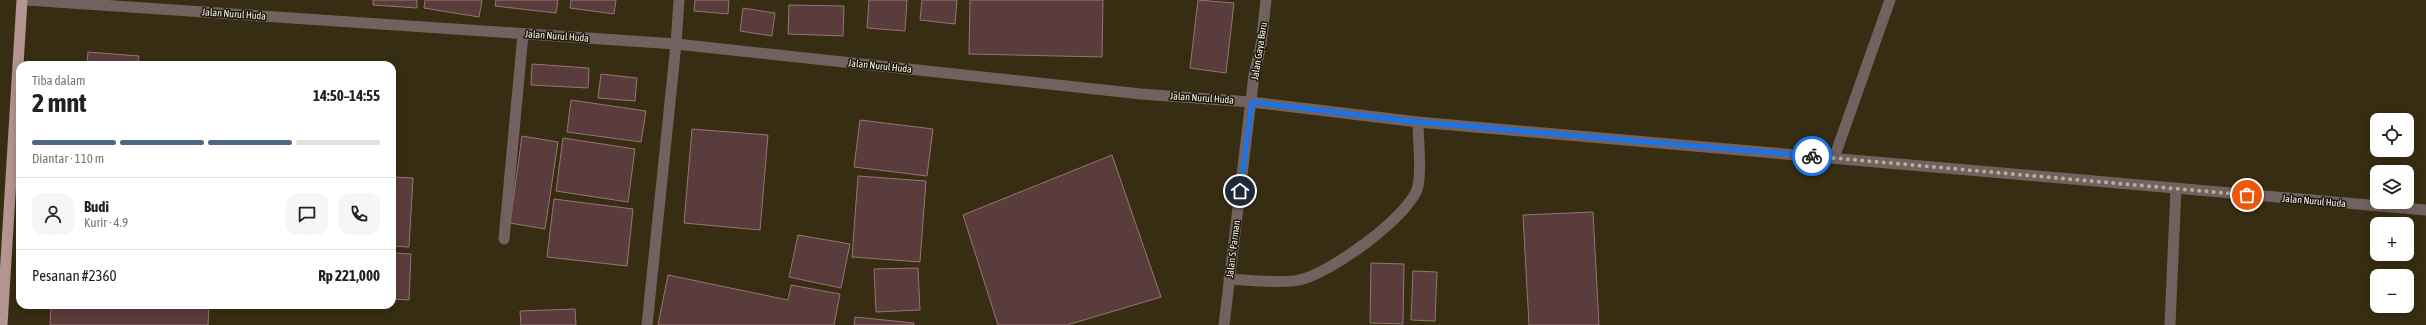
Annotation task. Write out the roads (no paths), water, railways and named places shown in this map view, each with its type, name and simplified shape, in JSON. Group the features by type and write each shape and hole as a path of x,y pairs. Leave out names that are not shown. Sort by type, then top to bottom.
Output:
{"main road":[{"path":"18,61 22,0"},
{"path":"2,325 16,98"}],"street":[{"name":"Jalan Nurul Huda","path":"26,0 676,44 1141,94 1252,102 1418,122 2426,210"},
{"path":"647,325 676,44 679,0"},
{"name":"Jalan Gaya Baru","path":"1252,102 1254,75 1261,45 1266,0"},
{"path":"1834,158 1890,0"},
{"path":"504,238 524,34"},
{"name":"Jalan S. Parman","path":"1224,325 1252,102"},
{"path":"1229,279 1299,280 1330,268 1380,231 1398,215 1418,187 1418,122"},
{"path":"2170,325 2176,188"}]}
